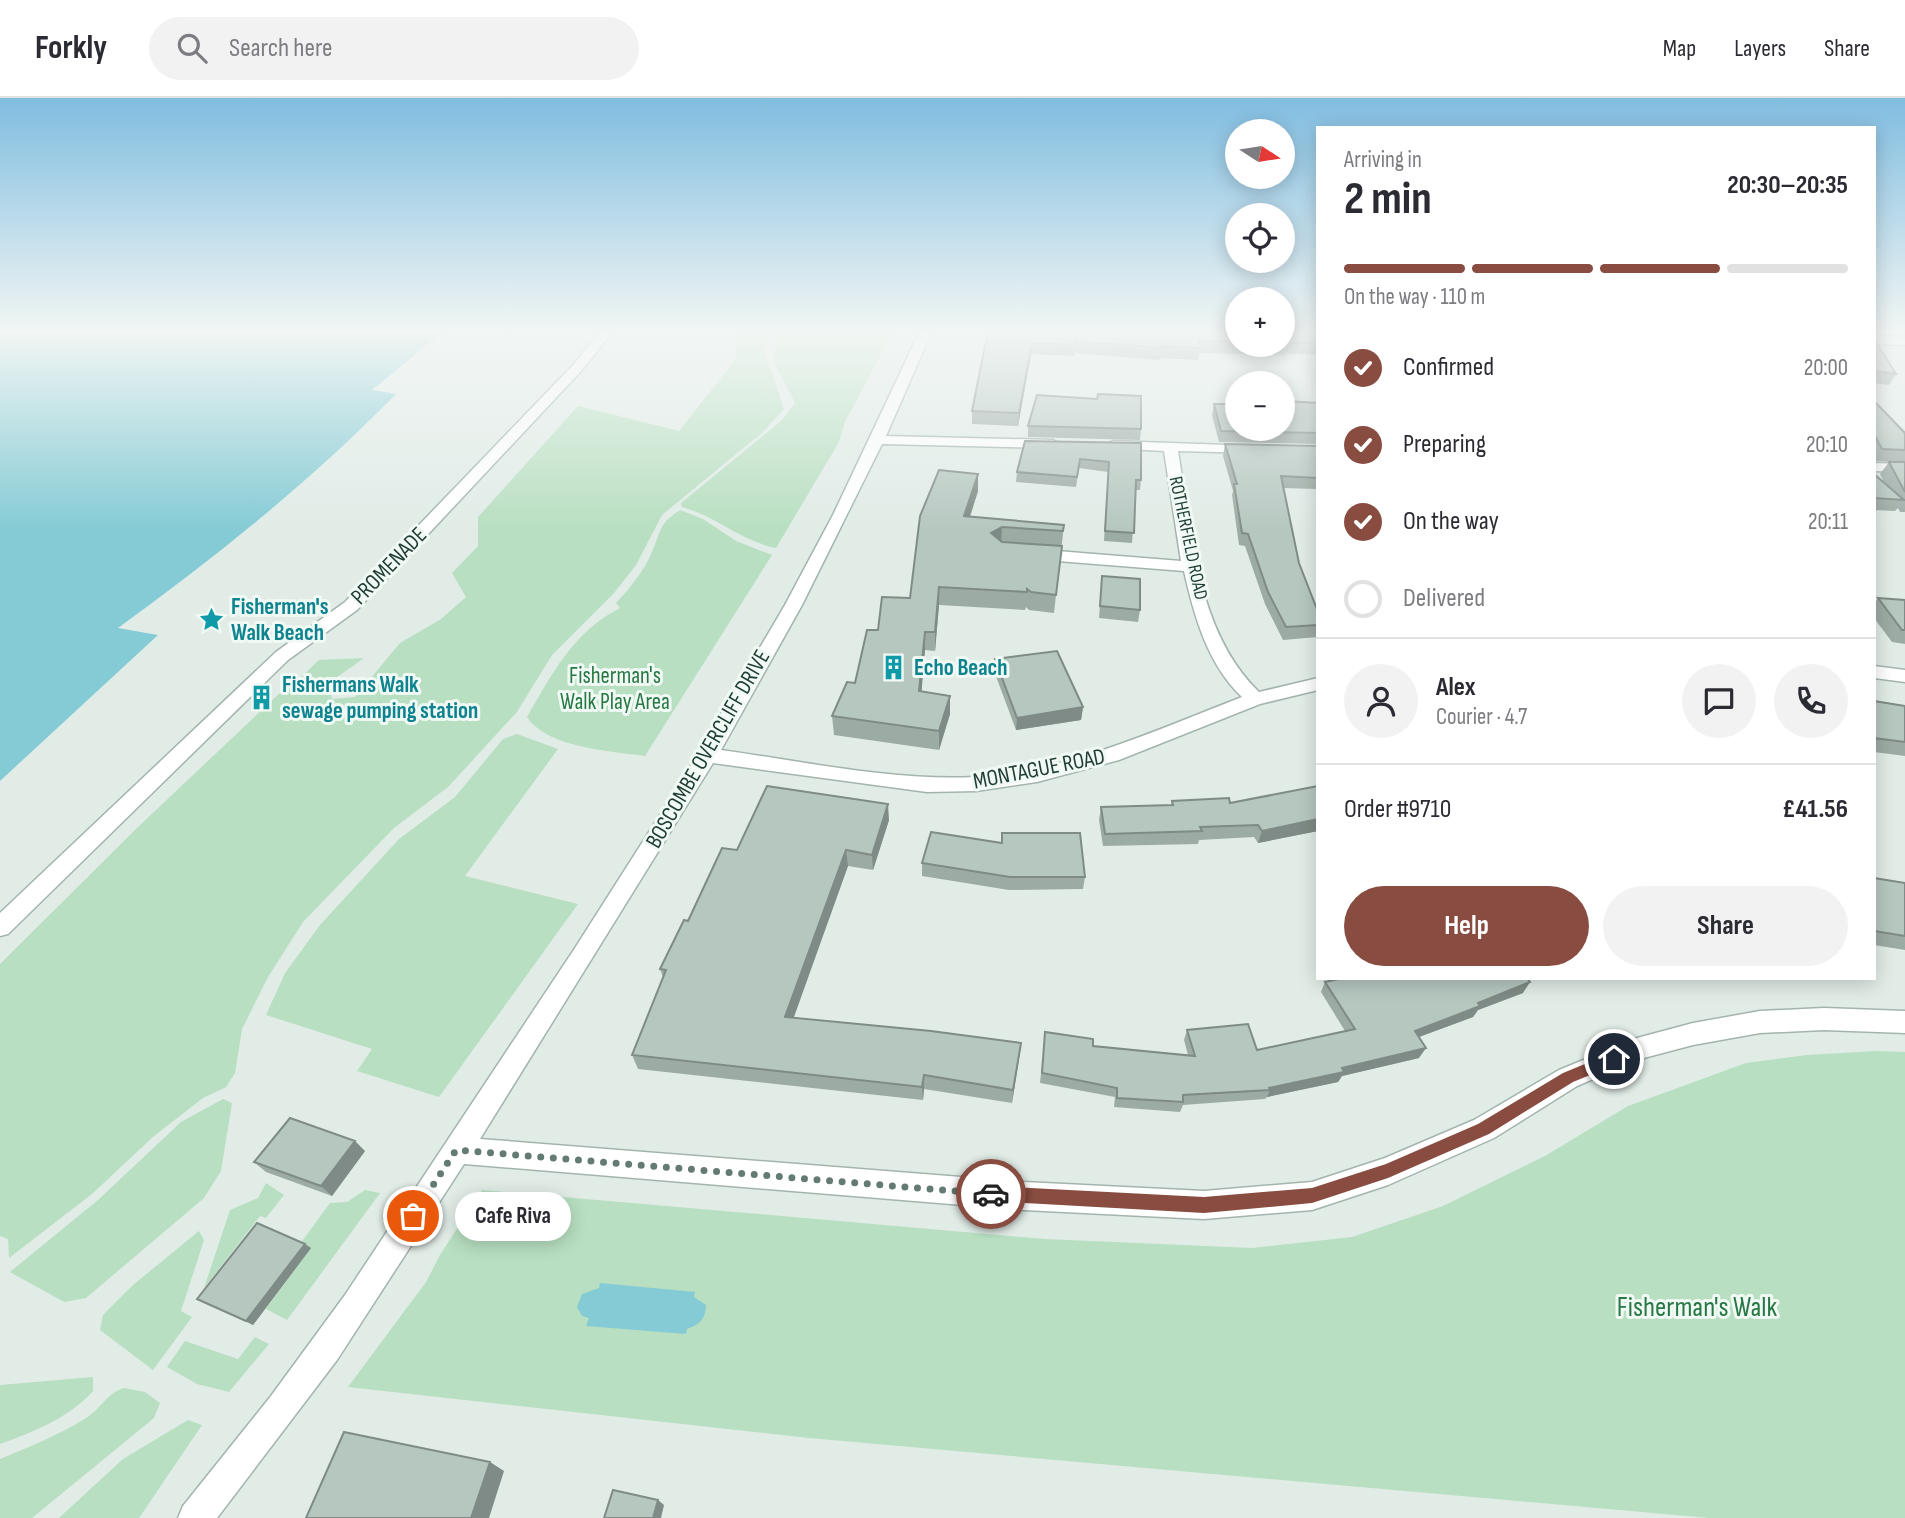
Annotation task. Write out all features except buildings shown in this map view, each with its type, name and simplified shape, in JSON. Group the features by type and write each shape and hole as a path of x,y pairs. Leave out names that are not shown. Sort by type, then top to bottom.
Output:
{"street":[{"name":"PROMENADE","path":"0,927 282,656 351,606 549,397"},
{"name":"BOSCOMBE OVERCLIFF DRIVE","path":"195,1518 296,1391 356,1305 593,940 709,755 878,440 897,397"},
{"path":"878,440 1072,444"},
{"path":"1100,445 1264,449"},
{"name":"ROTHERFIELD ROAD","path":"1170,446 1191,567 1206,620 1233,677 1255,699"},
{"path":"1876,467 1905,468"},
{"path":"1014,553 1191,567"},
{"path":"1876,672 1905,676"},
{"name":"MONTAGUE ROAD","path":"709,755 927,785 976,784 1037,775 1112,755 1255,699 1316,684"},
{"path":"456,1150 1024,1196 1204,1205 1312,1196 1388,1171 1484,1129 1568,1078 1637,1049 1693,1034 1760,1022 1824,1019 1905,1022"}],"green space":[{"path":"706,397 780,397 784,409 763,432 662,515 636,565 614,593 552,655 517,712 448,787 394,828 303,922 268,977 242,1029 235,1073 226,1087 203,1098 154,1136 92,1194 9,1258 8,1239 0,1236 0,964 138,827 284,689 292,686 319,660 364,658 329,683 332,699 355,697 400,643 441,619 466,597 452,573 478,546 478,517 578,406 679,431"},
{"path":"792,397 858,397 845,422 839,442 776,548 751,540 706,516 682,507 681,503 781,421 795,403"},
{"name":"Fisherman's Walk Play Area","path":"680,510 703,519 736,541 772,555 645,756 564,742 536,727 527,717 555,670 589,629 620,608 616,603 645,566 668,519"},
{"path":"517,734 558,749 465,876 578,904 439,1097 357,1071 372,1049 266,1015 285,973 320,925 399,839 455,797 503,739"},
{"name":"Fisherman's Walk","path":"1905,1052 1905,1518 1709,1518 809,1438 348,1387 426,1282 482,1190 1045,1239 1252,1248 1352,1237 1443,1206 1545,1156 1628,1106 1746,1063 1807,1055"},
{"path":"223,1099 232,1103 221,1171 204,1198 86,1298 64,1302 10,1272 98,1200 181,1122"},
{"path":"266,1183 284,1195 266,1218 260,1216 204,1288 230,1210 258,1198"},
{"path":"365,1190 380,1193 287,1320 266,1309 310,1249 300,1244 330,1203 347,1202"},
{"path":"199,1231 204,1240 181,1311 192,1317 153,1370 100,1330 103,1315 133,1285"},
{"path":"255,1337 269,1344 229,1392 197,1384 167,1367 185,1341 238,1359"},
{"path":"93,1377 93,1391 73,1409 38,1429 0,1444 0,1385"},
{"path":"124,1388 145,1392 160,1403 154,1418 32,1518 0,1518 0,1459 76,1424"},
{"path":"188,1420 202,1425 139,1518 59,1518 123,1459"}],"water":[{"path":"0,397 393,397 297,487 191,574 118,628 158,635 0,781"},
{"path":"600,1283 695,1292 694,1297 706,1305 705,1314 699,1323 687,1329 686,1334 586,1326 589,1318 582,1316 577,1307 582,1294 599,1288"}],"way so far":[{"path":"413,1216 456,1150 991,1194"}],"place":[{"name":"Fisherman's Walk Beach","path":"211,620"},
{"name":"Echo Beach","path":"894,668"},
{"name":"Fishermans Walk sewage pumping station","path":"262,698"},
{"name":"Cafe Riva","path":"413,1216"}],"route":[{"path":"991,1194 1204,1205 1312,1196 1388,1171 1484,1129 1568,1078 1614,1059"}]}
